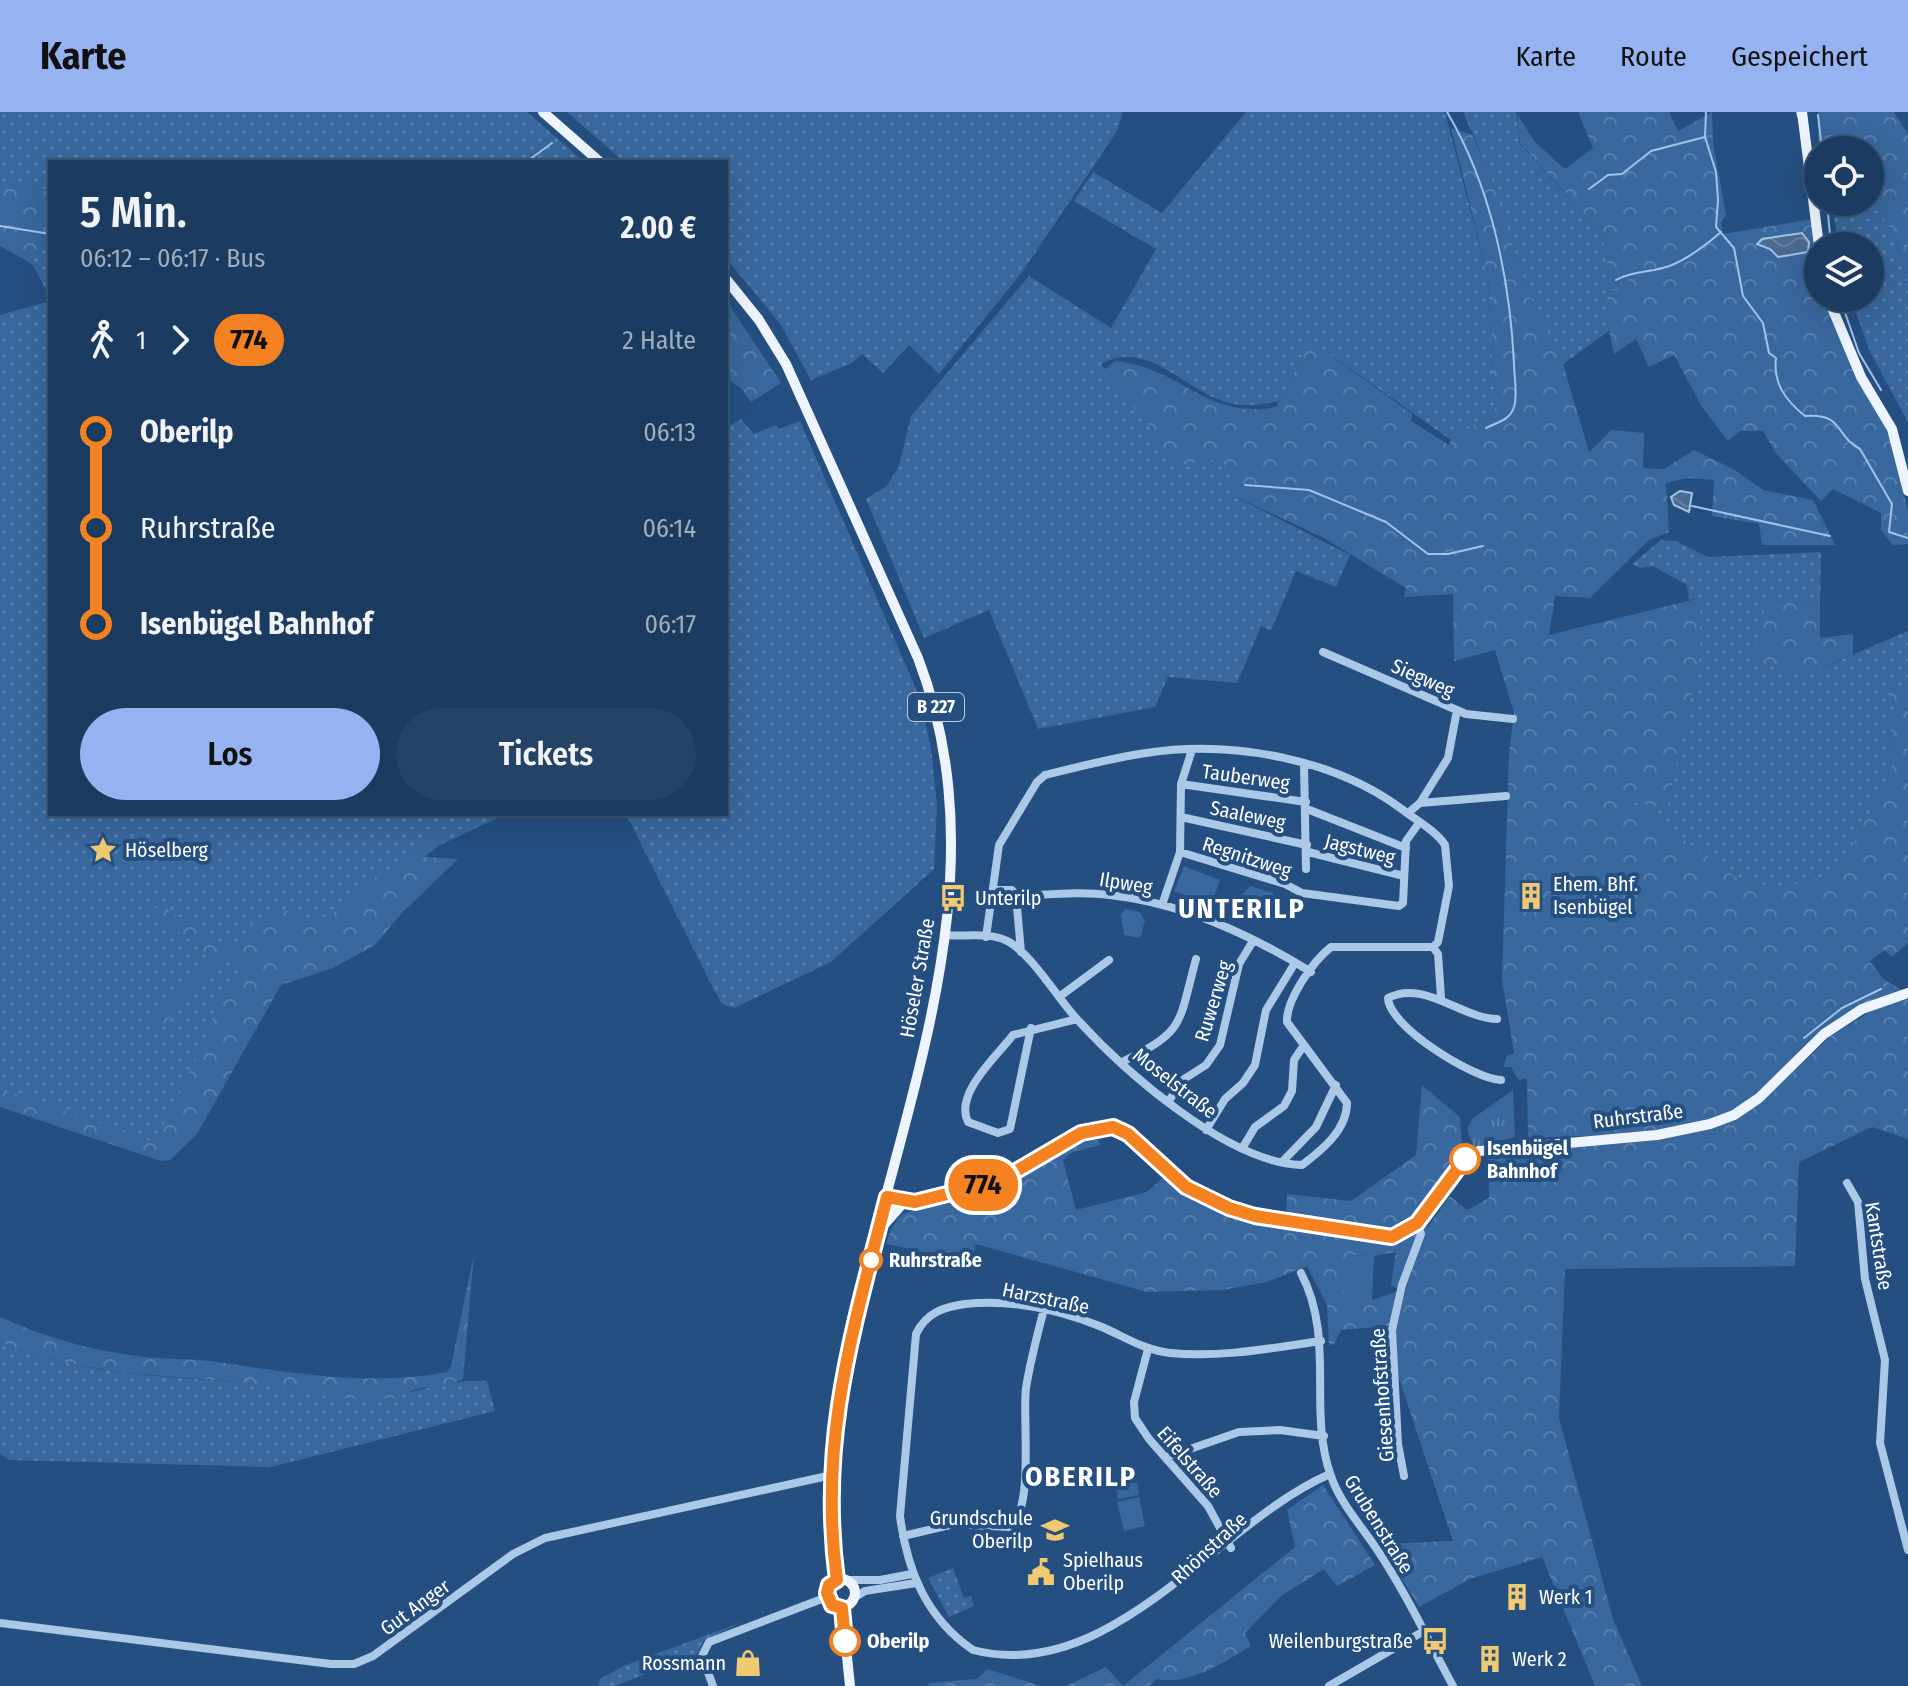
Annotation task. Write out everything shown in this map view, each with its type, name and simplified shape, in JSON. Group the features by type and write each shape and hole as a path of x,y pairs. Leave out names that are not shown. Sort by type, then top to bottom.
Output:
{"main road":[{"path":"543,112 598,160"},
{"path":"1802,112 1817,232"},
{"name":"Höseler Straße","path":"728,281 759,320 786,364 934,699 951,787 944,935 918,1073 848,1343 837,1405 832,1475 843,1580"},
{"path":"1834,312 1861,377 1892,429 1908,491"},
{"name":"Ruhrstraße","path":"1417,1223 1457,1168 1479,1151 1657,1135 1710,1124 1734,1115 1759,1098 1824,1034 1877,1001 1908,993"},
{"path":"887,1197 915,1202 983,1185 1006,1177 1081,1133 1113,1127 1128,1134 1186,1187 1255,1216 1380,1237 1407,1231 1417,1223"},
{"path":"879,1231 905,1201"},
{"path":"843,1580 854,1586 855,1597 851,1604 842,1608 832,1605 827,1597 829,1585 843,1580"},
{"path":"842,1608 850,1686"}],"street":[{"name":"Siegweg","path":"1323,652 1457,710 1513,719"},
{"path":"1408,813 1420,803 1448,758 1457,710"},
{"path":"1162,905 1180,852 1181,784 1192,750"},
{"path":"986,937 999,845 1045,775 1148,752 1234,751 1304,765 1352,780 1408,813 1445,845 1449,886 1438,942 1433,947 1331,947 1311,972 1286,1011 1287,1022 1347,1103 1341,1126 1327,1144 1302,1165 1282,1162"},
{"path":"1304,765 1308,848 1306,869"},
{"name":"Tauberweg","path":"1181,784 1307,805 1406,848"},
{"path":"1420,803 1506,796"},
{"name":"Saaleweg","path":"1181,817 1308,848"},
{"path":"1404,876 1406,841 1419,823"},
{"name":"Jagstweg","path":"1308,848 1404,876"},
{"name":"Regnitzweg","path":"1180,852 1285,884 1302,893 1399,906 1403,903 1404,876"},
{"path":"993,890 1012,890 1016,896 1022,953"},
{"name":"Ilpweg","path":"1016,896 1091,893 1162,905 1217,922 1311,972"},
{"name":"Moselstraße","path":"944,935 1004,939 1022,953 1077,1019 1168,1102 1206,1130 1282,1162"},
{"name":"Ruwerweg","path":"1168,1102 1184,1079 1206,1065 1220,1045 1239,964 1253,941"},
{"path":"1433,947 1438,954 1441,997"},
{"path":"1122,1062 1169,1036 1177,1026 1196,959"},
{"path":"1059,997 1109,960"},
{"path":"1206,1130 1225,1099 1243,1083 1255,1065 1266,1010 1295,963"},
{"path":"1497,1019 1487,1019 1441,997 1395,994 1388,998 1388,1006 1430,1047 1490,1080 1501,1080"},
{"path":"1031,1028 1010,1129 998,1133 968,1122 963,1113 966,1097 1013,1035 1031,1028 1077,1019"},
{"path":"1243,1147 1255,1127 1284,1106 1292,1091 1294,1060 1304,1045"},
{"path":"1282,1162 1316,1127 1336,1085"},
{"name":"Kantstraße","path":"1847,1183 1858,1202 1865,1279 1885,1360 1880,1443 1908,1550"},
{"name":"Giesenhofstraße","path":"1404,1476 1398,1444 1392,1330 1402,1285 1421,1234 1417,1223"},
{"name":"Grubenstraße","path":"1301,1273 1314,1303 1321,1341 1324,1436 1330,1474 1344,1504 1376,1548 1453,1686"},
{"name":"Harzstraße","path":"914,1579 900,1516 916,1334 920,1325 938,1310 994,1301 1044,1309 1083,1320 1148,1349 1198,1354 1321,1341"},
{"path":"903,1536 954,1524 1009,1527 1018,1518 1025,1473 1025,1392 1044,1309"},
{"name":"Eifelstraße","path":"1148,1349 1134,1402 1135,1418 1149,1439 1208,1506 1231,1548"},
{"path":"1167,1457 1239,1432 1280,1430 1324,1436"},
{"name":"Rhönstraße","path":"1196,1581 1281,1505 1330,1474"},
{"name":"Gut Anger","path":"0,1623 331,1664 354,1664 390,1645 513,1554 545,1538 832,1475"},
{"path":"843,1580 914,1579"},
{"path":"855,1597 865,1591 914,1579"},
{"path":"914,1579 953,1633 998,1665"},
{"path":"711,1686 702,1656 709,1642 827,1597"},
{"path":"1329,1686 1424,1631"}],"green space":[{"path":"0,112 527,112 582,160 48,160 48,190 0,182"},
{"path":"567,112 1123,112 1117,131 1023,271 939,374 909,345 883,373 862,354 852,363 811,380 781,325 728,260 728,160 622,160"},
{"path":"1246,112 1445,112 1488,278 1495,411 1451,440 1311,341 1279,401 1260,404 1235,404 1213,397 1151,362 1119,358 1101,364 1149,426 1162,454 1189,462 1209,459 1242,472 1230,494 1350,555 1336,587 1296,571 1271,630 1261,626 1237,683 1168,677 1155,707 1038,729 989,610 924,638 866,499 887,486 899,466 911,416 1029,276 1111,328 1156,249 1074,201 1093,172 1162,213"},
{"path":"1463,112 1516,112 1520,144 1603,235 1609,275 1609,331 1563,364 1528,292 1488,169"},
{"path":"1578,112 1669,112 1678,131 1712,112 1713,142 1726,215 1721,223 1723,234 1812,219 1813,232 1804,232 1804,312 1829,312 1855,377 1880,416 1893,447 1908,512 1908,544 1893,545 1881,530 1881,513 1833,489 1821,501 1775,452 1763,431 1740,431 1728,441 1702,407 1674,355 1649,367 1636,339 1614,354 1606,317 1609,275 1603,235 1520,143 1517,114 1535,142 1565,169 1593,148"},
{"path":"1818,112 1894,112 1908,134 1908,283 1891,230 1882,216 1884,136 1818,136"},
{"path":"1451,128 1472,135 1488,169 1528,292 1563,364 1589,452 1611,430 1644,433 1643,468 1664,469 1694,450 1735,470 1763,490 1813,500 1835,545 1762,545 1759,524 1712,516 1714,480 1687,478 1666,483 1669,532 1649,540 1590,598 1555,596 1549,635 1700,598 1700,658 1667,809 1632,802 1743,882 1784,887 1826,876 1849,852 1891,770 1890,727 1896,708 1885,689 1902,688 1908,684 1908,943 1892,957 1885,950 1870,961 1883,979 1902,990 1866,1003 1831,1022 1763,1088 1741,1105 1709,1120 1686,1126 1631,1133 1528,1138 1527,1078 1519,1080 1511,1067 1503,1067 1507,1056 1514,1053 1502,979 1509,753 1514,713 1495,650 1454,661 1453,594 1404,597 1406,588 1322,537 1230,494 1241,472 1209,459 1175,467 1162,454 1149,426 1104,370 1115,361 1138,365 1231,407 1276,407 1311,341 1412,414 1411,421 1449,445 1451,440 1495,411 1488,278"},
{"path":"0,182 48,190 48,245 38,246 32,264 0,246"},
{"path":"1834,216 1882,216 1891,230 1908,283 1908,422 1870,352 1856,312 1884,312 1884,232 1836,232"},
{"path":"48,245 48,293 32,264 38,246"},
{"path":"1612,268 1623,268 1629,281 1624,290 1612,290"},
{"path":"48,302 48,816 502,816 438,846 369,900 257,968 155,1143 0,1089 0,315"},
{"path":"728,303 781,383 751,402 741,388 728,379"},
{"path":"741,419 754,434 776,425 779,429 800,421 920,698 931,748 937,805 934,869 831,962 734,1008 722,1004 627,816 728,816 728,427"},
{"path":"1661,540 1676,541 1708,557 1821,552 1820,603 1767,601 1753,661 1805,675 1908,631 1908,684 1903,688 1885,689 1896,708 1890,727 1891,770 1849,853 1826,876 1784,888 1743,882 1630,801 1666,809 1699,598 1689,600 1687,585 1653,566 1640,568 1632,564"},
{"path":"1767,601 1820,603 1820,638 1853,634 1853,654 1805,675 1752,661"},
{"path":"440,824 438,846 424,857 458,859 401,914 375,945 333,968 281,985 197,1134 170,1160 161,1161 0,1107 0,1088 155,1143 207,1036 217,1004 243,975 241,961 227,955 201,979 196,992 185,999 157,1029 152,1016 208,959 194,943 153,909 162,906 227,946 251,936 253,920 286,910 309,922 329,915 357,897 372,879 403,862 420,840"},
{"path":"1184,866 1220,880 1211,905 1174,891"},
{"path":"1250,886 1273,893 1275,901 1265,904 1260,897 1259,907 1248,910 1242,895"},
{"path":"1125,909 1140,912 1145,921 1140,938 1124,935 1121,915"},
{"path":"1908,999 1908,1139 1872,1127 1799,1162 1795,1266 1565,1269 1559,1418 1613,1619 1642,1686 1595,1686 1542,1557 1470,1579 1419,1607 1381,1544 1453,1541 1387,1342 1414,1265 1403,1290 1391,1285 1396,1252 1374,1256 1346,1255 1372,1300 1396,1292 1390,1326 1341,1330 1334,1344 1329,1345 1327,1305 1307,1266 1267,1282 1222,1290 1147,1292 976,1244 971,1262 886,1244 891,1229 902,1214 1005,1186 1096,1133 1100,1145 1071,1153 1063,1160 1076,1210 1147,1192 1168,1173 1286,1228 1287,1194 1351,1201 1416,1155 1422,1085 1460,1117 1462,1147 1428,1202 1412,1220 1427,1228 1450,1196 1467,1210 1489,1198 1488,1152 1656,1140 1741,1116 1769,1095 1831,1036 1878,1007"},
{"path":"1513,1090 1515,1137 1474,1147 1467,1129 1472,1119"},
{"path":"474,1254 463,1379 393,1398 338,1398 247,1383 122,1372 60,1361 0,1342 0,1317 56,1338 134,1356 358,1378 447,1372 451,1366"},
{"path":"1346,1255 1374,1256 1372,1300 1344,1298"},
{"path":"0,1342 91,1368 247,1383 338,1397 383,1397 457,1382 487,1381 495,1411 271,1467 9,1460 0,1454"},
{"path":"1137,1482 1139,1495 1118,1499 1116,1486"},
{"path":"1323,1485 1375,1565 1337,1586 1324,1569 1281,1596 1245,1633 1251,1646 1205,1672 1181,1679 1156,1679 1149,1686 1123,1686 1295,1547 1287,1510"},
{"path":"1139,1497 1145,1526 1124,1531 1117,1502"},
{"path":"953,1568 964,1598 971,1596 974,1606 949,1617 928,1578"},
{"path":"745,1621 704,1640 697,1654 615,1686 598,1686 600,1679 626,1665"},
{"path":"1106,1667 1123,1686 1066,1686"},
{"path":"987,1669 1041,1686 928,1686 929,1683 977,1679"}],"water":[{"path":"1802,233 1804,253 1778,257 1770,249 1757,244 1762,239"},
{"path":"1680,491 1692,493 1689,512 1674,505 1671,497"}],"waterway":[{"path":"1447,112 1486,202 1496,234 1508,299 1515,402 1507,418 1486,428"},
{"path":"1706,112 1705,137 1716,172 1716,227 1734,248 1743,296 1763,323 1769,353 1776,358 1776,375 1782,390 1805,416 1833,421 1860,449 1892,504 1889,532 1908,538"},
{"path":"1797,112 1798,117"},
{"path":"1818,115 1820,136"},
{"path":"1589,189 1608,175 1622,174 1651,151 1705,137"},
{"path":"529,160 552,143"},
{"path":"1828,216 1830,232"},
{"path":"0,226 48,234"},
{"path":"1616,280 1672,265 1721,232"},
{"path":"1845,312 1859,353 1881,390"},
{"path":"1245,485 1309,490 1386,522 1428,554 1448,554 1483,546"},
{"path":"1692,506 1830,536"},
{"path":"1804,1038 1842,1008 1881,989"}],"bus line":[{"name":"774","path":"845,1641 842,1608 832,1605 827,1593 829,1585 837,1580 832,1531 832,1454 848,1343 887,1197 915,1202 983,1185 1006,1177 1081,1133 1113,1127 1128,1134 1186,1187 1229,1208 1255,1216 1392,1237 1417,1223 1465,1159"}],"place":[{"name":"Höselberg","path":"103,850"},
{"name":"Ehem. Bhf. Isenbügel","path":"1531,896"},
{"name":"Unterilp","path":"953,898"},
{"name":"Isenbügel Bahnhof","path":"1465,1159"},
{"name":"Ruhrstraße","path":"871,1260"},
{"name":"Grundschule Oberilp","path":"1055,1530"},
{"name":"Spielhaus Oberilp","path":"1041,1572"},
{"name":"Werk 1","path":"1517,1597"},
{"name":"Oberilp","path":"845,1641"},
{"name":"Weilenburgstraße","path":"1435,1641"},
{"name":"Werk 2","path":"1490,1659"},
{"name":"Rossmann","path":"748,1663"}],"district":[{"name":"UNTERILP","path":"1242,908"},
{"name":"OBERILP","path":"1081,1476"}]}
